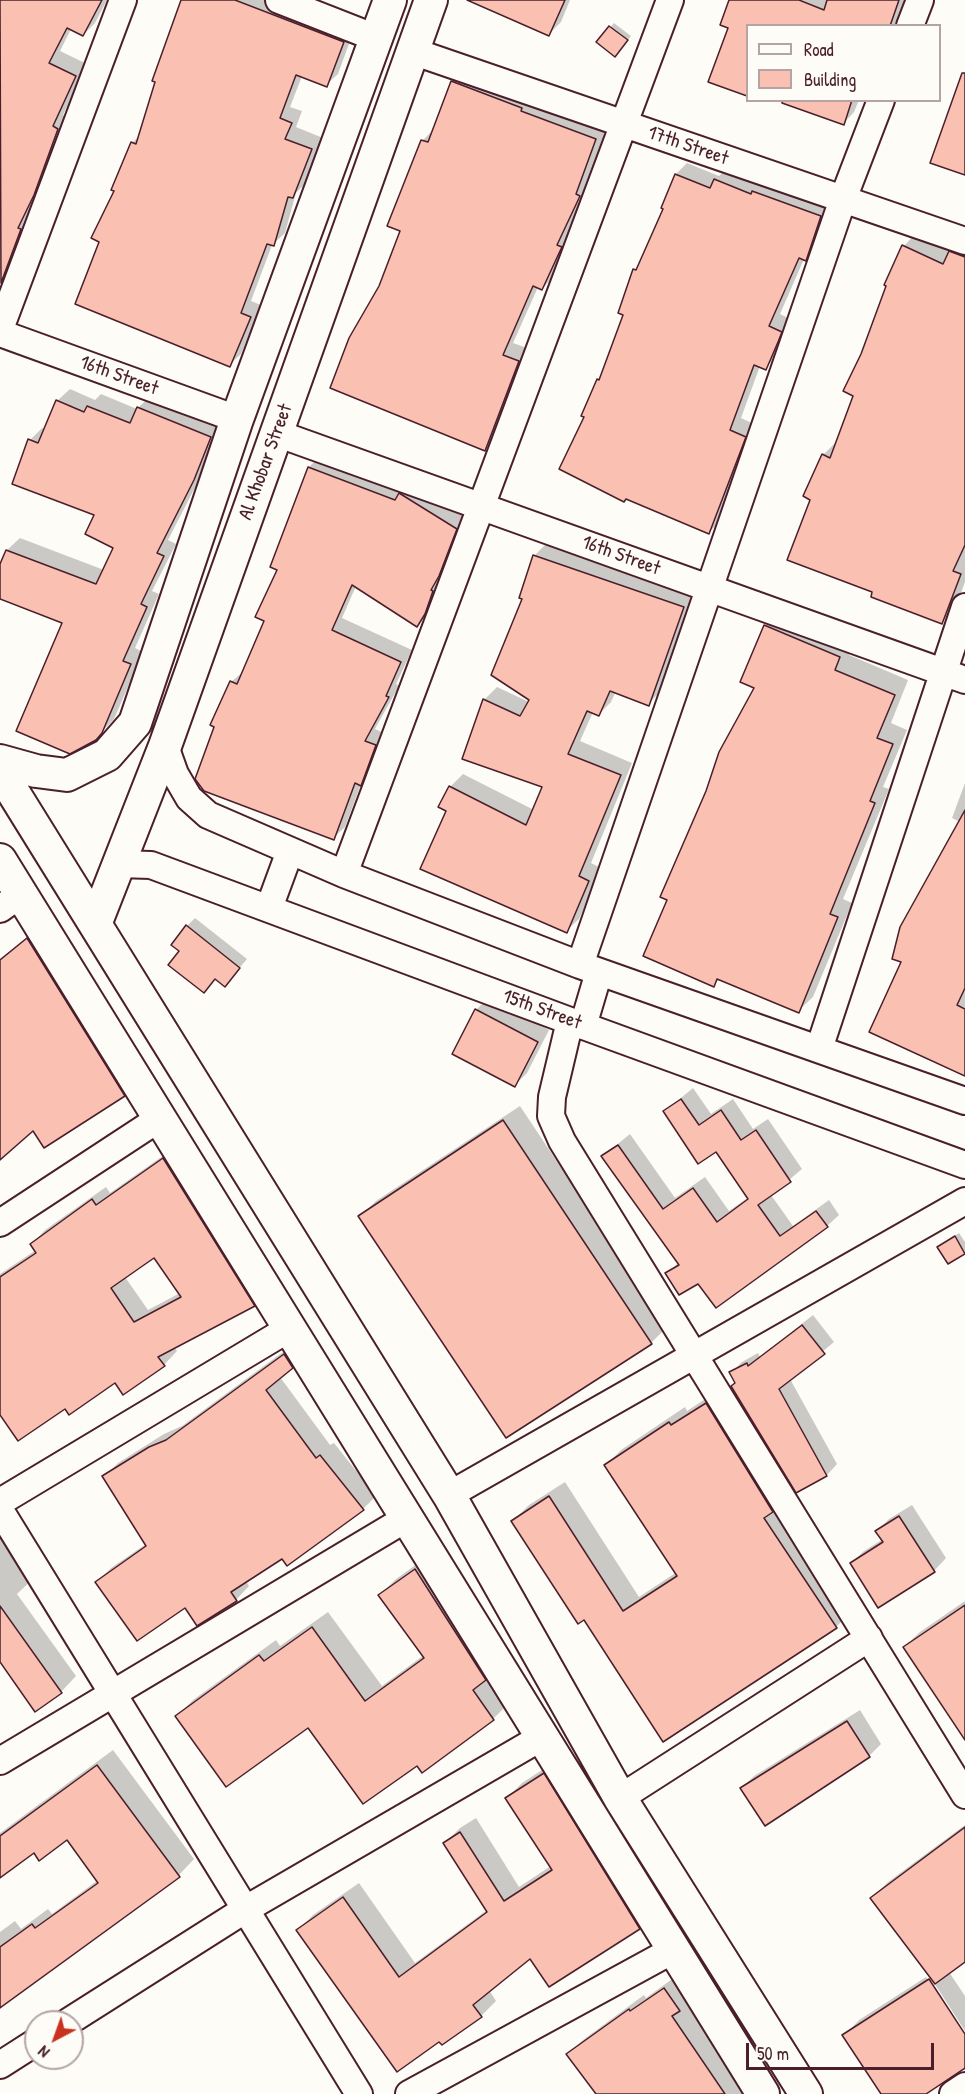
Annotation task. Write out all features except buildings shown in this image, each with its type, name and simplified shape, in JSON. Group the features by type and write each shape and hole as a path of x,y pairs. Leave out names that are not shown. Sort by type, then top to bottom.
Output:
{"street":[{"path":"0,331 123,0"},
{"path":"279,0 376,38"},
{"name":"Al Khobar Street","path":"0,760 36,771 67,775 107,755 135,723 237,419 390,0"},
{"name":"Al Khobar Street","path":"96,922 165,746 431,0"},
{"path":"344,874 670,0"},
{"path":"911,24 920,0"},
{"name":"17th Street","path":"412,51 965,241"},
{"path":"880,102 843,199 710,588 590,969 576,1023 552,1096 551,1116 562,1141 965,1795"},
{"name":"16th Street","path":"0,331 237,419"},
{"name":"16th Street","path":"276,433 954,676"},
{"path":"819,1049 954,676 965,607"},
{"path":"168,626 203,639"},
{"path":"165,746 175,774 189,798 208,815 344,874 590,969 965,1101"},
{"path":"0,771 96,922 449,1495 620,1798 806,2094"},
{"path":"269,908 290,851"},
{"path":"0,860 11,901 160,1118 763,2094"},
{"name":"15th Street","path":"118,864 151,865 965,1165"},
{"path":"0,1223 160,1118"},
{"path":"449,1495 965,1201"},
{"path":"0,1502 290,1328"},
{"path":"0,1510 359,2094"},
{"path":"0,1761 407,1518"},
{"path":"620,1798 869,1638"},
{"path":"84,2012 246,1909 542,1737"},
{"path":"409,2094 673,1950"},
{"path":"0,2065 24,2050"},
{"path":"953,2094 965,2086"}]}
